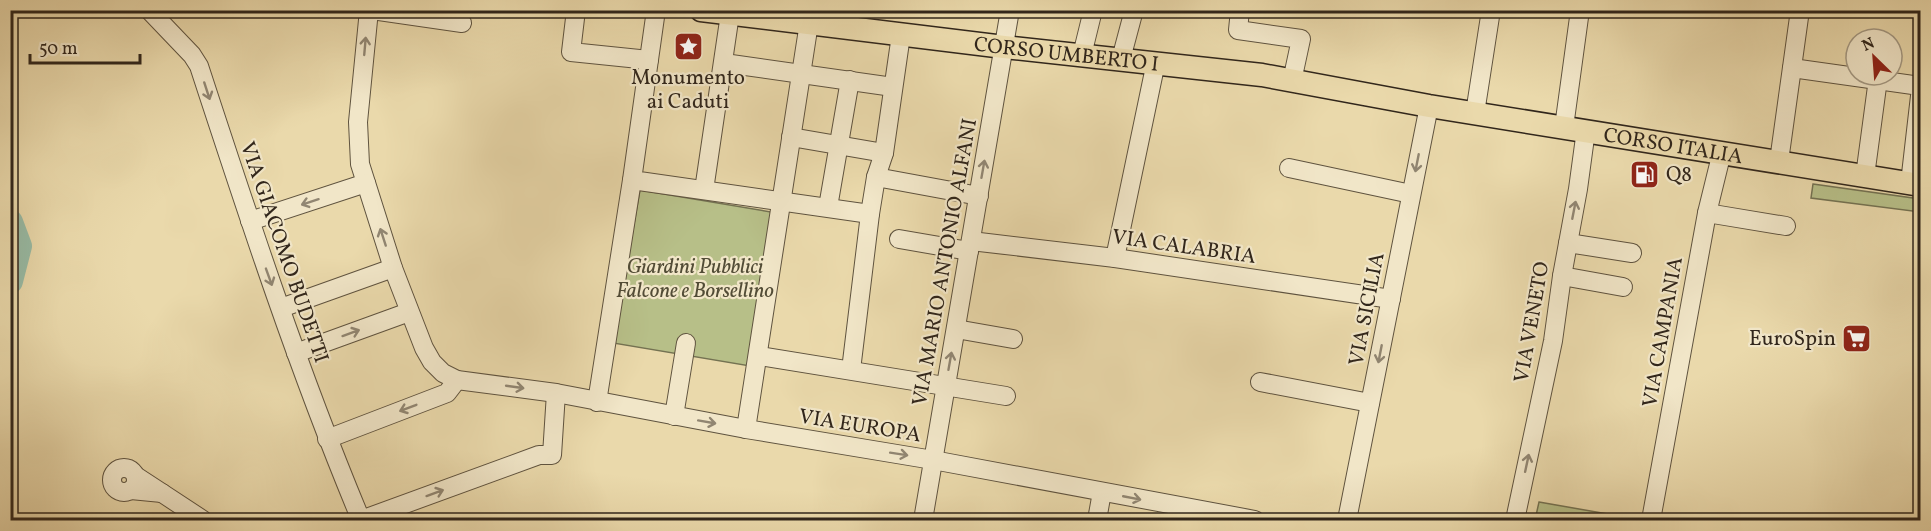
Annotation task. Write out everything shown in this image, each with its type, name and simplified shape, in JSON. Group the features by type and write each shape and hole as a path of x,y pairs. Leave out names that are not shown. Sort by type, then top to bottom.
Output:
{"main road":[{"name":"CORSO UMBERTO I","path":"701,10 730,14 810,17 901,35 1262,75 1429,106"},
{"name":"CORSO ITALIA","path":"1429,106 1915,184"}],"street":[{"name":"VIA GIACOMO BUDETTI","path":"149,10 192,55 199,66 296,353 327,439 361,520"},
{"path":"327,439 447,393 457,380 443,374 432,362 409,312 366,183 358,151 358,122 370,10 462,23"},
{"path":"576,10 571,52 649,60"},
{"path":"597,402 656,10"},
{"name":"VIA MARIO ANTONIO ALFANI","path":"923,520 1010,10"},
{"path":"1082,55 1093,10"},
{"path":"1121,59 1134,10"},
{"path":"1240,10 1238,30 1301,39 1292,81"},
{"path":"1475,113 1491,10"},
{"name":"VIA VENETO","path":"1515,520 1553,341 1578,189 1575,128 1580,10"},
{"path":"1779,161 1800,10"},
{"path":"705,190 730,14"},
{"path":"746,429 810,17"},
{"path":"851,370 870,214 876,177 884,153 901,35"},
{"path":"1115,258 1156,62"},
{"path":"724,63 893,87"},
{"path":"1792,68 1844,75"},
{"path":"828,207 850,80"},
{"path":"1904,83 1920,86"},
{"path":"1864,176 1877,87"},
{"path":"1915,184 1920,96"},
{"name":"VIA SICILIA","path":"1347,520 1429,106"},
{"path":"791,137 884,153"},
{"name":"VIA CAMPANIA","path":"1651,520 1707,213 1722,152"},
{"path":"1289,168 1411,194"},
{"path":"876,177 979,196"},
{"path":"632,180 870,214"},
{"path":"250,221 366,183"},
{"path":"1707,213 1786,226"},
{"name":"VIA CALABRIA","path":"899,238 1115,258 1391,299"},
{"path":"1568,243 1632,253"},
{"path":"280,308 393,267"},
{"path":"1562,276 1623,287"},
{"path":"296,353 409,312"},
{"path":"956,329 1013,339"},
{"path":"674,416 686,343"},
{"path":"759,356 1006,396"},
{"name":"VIA EUROPA","path":"457,380 556,393 746,429 933,460 1102,492 1202,516 1255,520"},
{"path":"1260,382 1370,403"},
{"path":"361,520 539,455 552,455 556,393"},
{"path":"133,483 162,493 203,520"},
{"path":"1097,520 1102,492"}],"green space":[{"path":"1813,184 1920,199 1920,212 1811,198"},
{"name":"Giardini Pubblici Falcone e Borsellino","path":"640,190 777,213 750,366 613,343"},
{"path":"1539,502 1642,520 1535,520"}],"waterway":[{"path":"10,222 19,246 10,281"}],"place":[{"name":"Monumento ai Caduti","path":"688,46"},
{"name":"Q8","path":"1645,174"},
{"name":"EuroSpin","path":"1857,338"}]}
